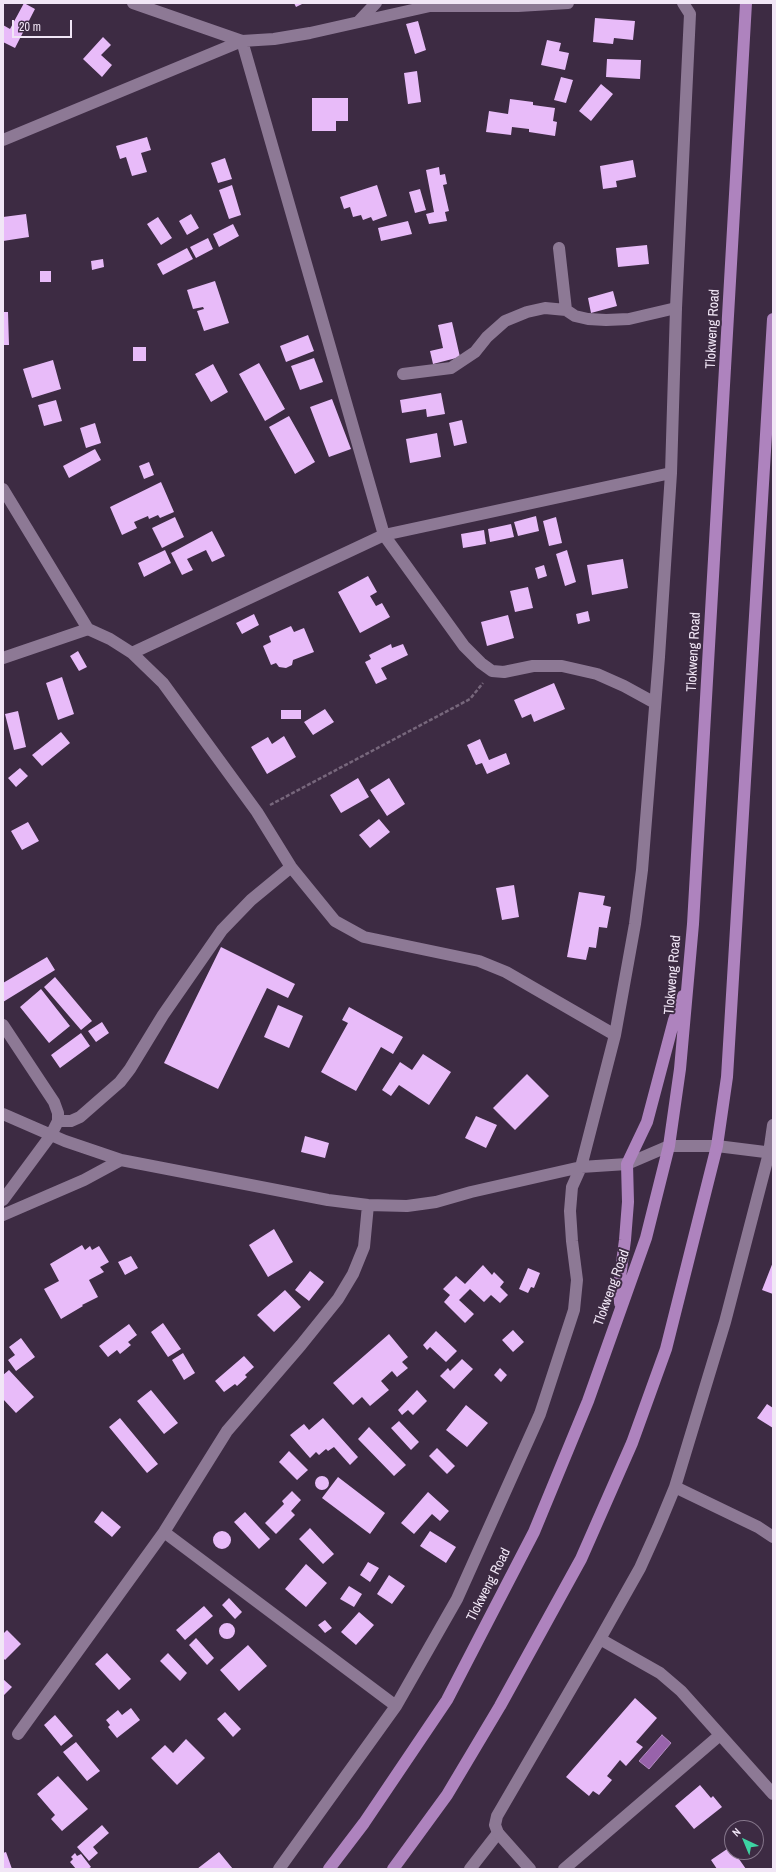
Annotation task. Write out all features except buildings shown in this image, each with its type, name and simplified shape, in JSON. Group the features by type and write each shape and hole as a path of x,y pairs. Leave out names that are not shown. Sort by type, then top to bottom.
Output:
{"main road":[{"name":"Tlokweng Road","path":"329,1869 364,1824 447,1700 534,1532 588,1401 646,1238 669,1146 680,1069 690,952 746,3"},
{"path":"393,1869 455,1781 500,1706 581,1559 632,1443 666,1349 717,1146 727,1077 773,319"},
{"path":"619,1312 619,1285 628,1208 627,1164 647,1122 674,1020 685,991 690,952"}],"street":[{"path":"133,3 242,41"},
{"path":"359,21 376,3"},
{"path":"3,140 242,41 281,38 430,6 463,4 518,6 568,3"},
{"path":"279,1869 396,1706 457,1599 540,1414 574,1310 577,1294 570,1211 572,1187 581,1167 615,1035 635,924 642,870 671,473 676,308 690,14 683,3"},
{"path":"242,41 384,535 464,646 481,663 492,671 504,672 532,666 562,666 597,674 624,686 655,704"},
{"path":"559,248 566,310"},
{"path":"403,374 451,368 475,352 487,337 505,321 527,312 546,308 566,310 575,316 588,319 606,320 629,318 676,308"},
{"path":"132,653 384,535 671,473"},
{"path":"3,489 88,629 110,639 132,653 163,684 257,812 291,867 335,921 364,937 479,961 506,972 615,1035"},
{"path":"3,658 88,629"},
{"path":"58,1122 71,1121 80,1117 120,1082 130,1069 172,1002 222,930 251,900 291,867"},
{"path":"3,1025 54,1102 58,1113 58,1122 52,1135 3,1200"},
{"path":"3,1114 52,1135 121,1160 328,1200 368,1205 407,1206 436,1202 471,1192 581,1167 627,1164 669,1146 717,1146 771,1153"},
{"path":"530,1869 498,1833 495,1825 497,1816 640,1568 658,1528 674,1487 725,1322 771,1153 773,1125"},
{"path":"3,1215 84,1180 121,1160"},
{"path":"18,1734 164,1532 227,1431 301,1345 338,1299 353,1274 364,1247 368,1205"},
{"path":"674,1487 758,1528 773,1537"},
{"path":"164,1532 396,1706"},
{"path":"600,1639 660,1673 681,1691 773,1794"},
{"path":"564,1869 720,1735"},
{"path":"470,1869 498,1833"}],"path":[{"path":"257,812 470,699 492,671"}],"shaded area":[{"path":"662,1735 671,1743 649,1769 639,1761"}]}
